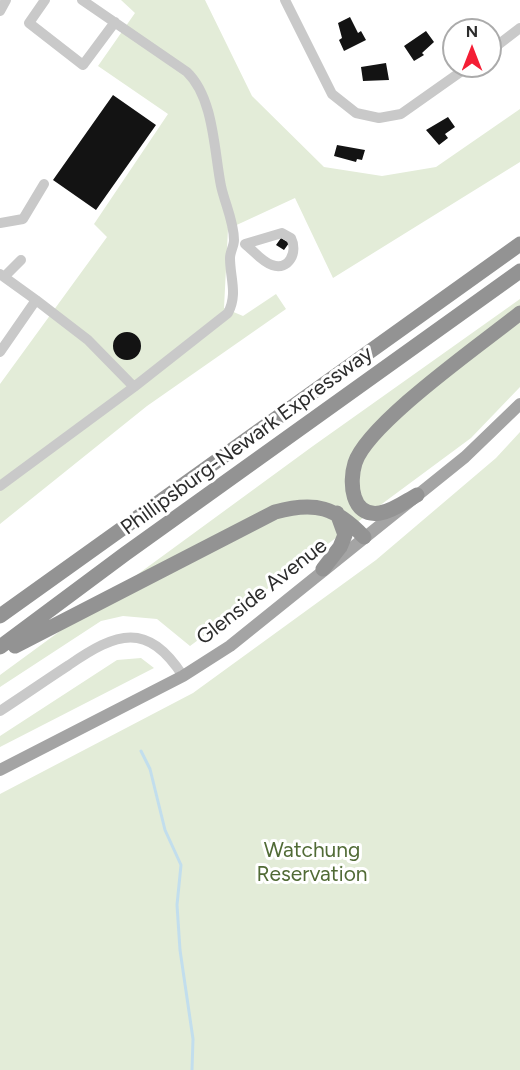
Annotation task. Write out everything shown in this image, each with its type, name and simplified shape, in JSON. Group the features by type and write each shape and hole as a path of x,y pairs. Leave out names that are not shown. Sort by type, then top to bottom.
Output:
{"highway":[{"name":"Phillipsburg-Newark Expressway","path":"0,616 520,244"},
{"name":"Phillipsburg-Newark Expressway","path":"0,647 125,554 520,271"},
{"path":"368,534 355,502 352,485 355,463 374,433 520,313"},
{"path":"355,502 365,511 380,513 417,495"},
{"path":"0,655 26,639 261,517 301,506 321,507 337,513 368,534"},
{"path":"323,569 340,547 345,535 337,513"}],"main road":[{"name":"Glenside Avenue","path":"0,770 183,676 230,646 465,457 520,404"}],"street":[{"path":"0,11 6,0"},
{"path":"45,0 28,23 83,65 115,22"},
{"path":"0,486 134,387 228,313 233,301 230,259 240,243 221,188 214,136 198,86 187,72 82,0"},
{"path":"285,0 332,94 356,113 379,118 401,114 452,78"},
{"path":"502,42 520,28"},
{"path":"0,223 23,219 44,184"},
{"path":"21,260 2,276 88,340 134,387"},
{"path":"0,352 36,300"},
{"path":"0,711 98,645 111,639 137,637 150,640 169,656 183,676"}],"green space":[{"path":"121,0 205,0 252,96 324,167 382,176 436,167 520,109 520,162 333,278 295,198 228,229 224,308 243,316 276,294 286,309 147,406 0,524 0,384 107,237 94,224 168,114 98,66 135,13"},
{"path":"520,299 520,387 471,438 190,646 157,619 123,616 101,621 0,687 0,675 313,446"},
{"name":"Watchung Reservation","path":"520,432 520,1070 0,1070 0,794 193,693 376,560 496,458"},
{"path":"141,658 154,668 0,747 0,736 117,660"}],"building":[{"path":"350,17 358,33 361,31 366,40 344,51 339,40 342,38 338,23"},
{"path":"426,31 434,42 422,53 424,55 414,61 404,46"},
{"path":"386,63 389,80 363,81 361,67"},
{"path":"113,95 156,125 96,210 53,180"},
{"path":"448,117 455,127 445,134 448,138 439,145 426,130"},
{"path":"337,145 365,150 362,160 357,159 356,162 334,156"},
{"path":"281,238 289,243 284,250 276,245"},
{"path":"127,332 137,336 141,346 137,356 127,360 117,356 113,346 117,336"}],"waterway":[{"path":"141,751 150,769 165,830 181,865 177,905 180,950 193,1039 192,1070"}]}
